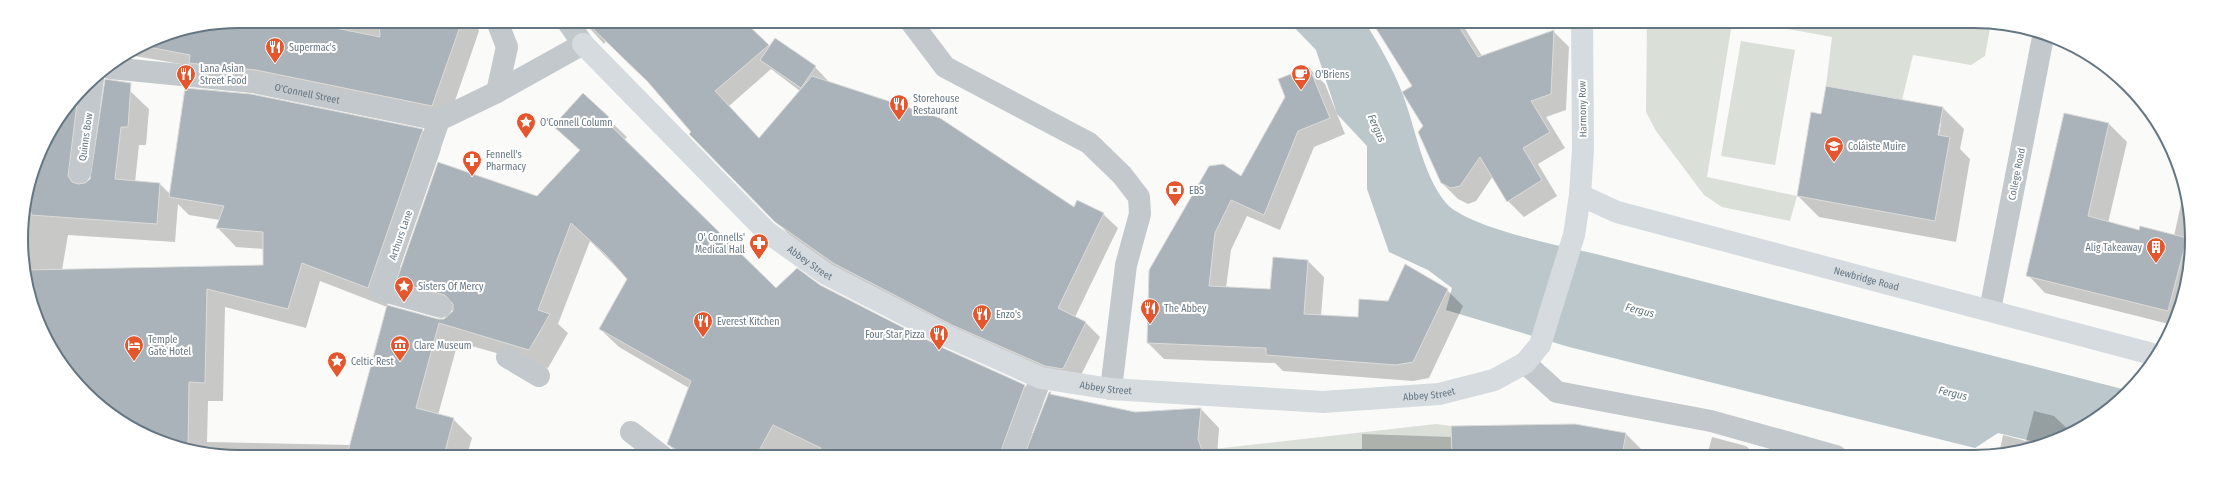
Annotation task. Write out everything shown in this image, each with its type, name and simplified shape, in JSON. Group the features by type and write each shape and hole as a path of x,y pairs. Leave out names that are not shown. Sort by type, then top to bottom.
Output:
{"main road":[{"name":"Harmony Row","path":"1580,196 1583,149 1582,28"},
{"name":"Abbey Street","path":"583,44 767,232 826,274 947,336 1041,378 1111,389 1308,402 1361,401 1439,394 1494,380 1525,363 1540,346 1571,244 1580,196"},
{"name":"Newbridge Road","path":"1580,196 1617,212 2151,354"}],"street":[{"path":"497,92 507,47 500,28"},
{"path":"440,120 497,92 583,44 572,28"},
{"path":"916,28 945,67 1089,143 1122,175 1138,197 1140,214 1126,265 1111,389"},
{"name":"College Road","path":"1990,310 2043,39"},
{"name":"O'Connell Street","path":"116,69 254,82 440,120"},
{"name":"Quinns Bow","path":"80,172 92,88"},
{"name":"Arthurs Lane","path":"440,120 380,290 441,307"},
{"path":"507,357 539,376"},
{"path":"1525,363 1557,392 1711,421 1801,450"},
{"path":"1013,450 1041,378"},
{"path":"631,432 654,450"}],"shaded area":[{"path":"1647,28 1731,28 1707,177 1797,196 1790,221 1722,207 1704,195 1656,131 1646,112"},
{"path":"1782,28 1990,28 1985,56 1971,65 1913,55 1902,100 1826,86 1832,37"},
{"path":"1741,41 1795,50 1775,165 1721,156"},
{"path":"1436,424 1451,426 1452,450 1214,449"}],"water":[{"name":"Fergus","path":"1295,28 1368,28 1395,76 1408,108 1425,164 1437,190 1445,202 1456,211 1472,220 1493,228 1539,241 1596,254 2122,389 2113,398 2080,422 2055,434 2033,442 1998,433 1975,448 1569,347 1446,310 1452,288 1428,270 1389,252 1367,189 1367,146 1337,114 1316,50"}],"building":[{"path":"225,28 336,28 380,37 379,28 460,28 432,106 256,70 189,63 190,55 151,48 184,35"},
{"path":"592,28 751,28 769,45 715,91 759,138 812,76 940,118 1074,207 1077,200 1104,213 1058,308 1086,322 1063,369 1045,366 952,325 833,263 775,222 689,134 691,132 648,82"},
{"path":"1376,28 1460,28 1478,57 1554,30 1551,94 1531,101 1550,132 1523,148 1542,180 1507,202 1480,157 1460,186 1451,188 1441,183 1418,132 1423,126 1402,92 1412,86"},
{"path":"775,38 816,66 801,88 760,60"},
{"path":"1309,67 1330,118 1298,131 1264,215 1231,200 1215,233 1209,286 1270,289 1273,257 1308,260 1304,314 1358,317 1359,299 1388,301 1405,264 1448,289 1413,362 1396,365 1266,355 1266,348 1147,343 1149,270 1209,166 1223,164 1241,176 1285,97 1278,79"},
{"path":"105,79 131,83 128,127 121,127 115,179 160,183 157,224 31,215 30,212 35,184 44,158 56,133 77,104 68,176 72,182 78,184 85,183 90,179"},
{"path":"1826,86 1943,107 1938,135 1950,137 1935,221 1797,196 1811,112 1821,114"},
{"path":"185,88 251,94 423,129 368,288 302,263 288,309 207,289 205,383 189,382 188,444 158,434 133,422 100,398 80,378 56,344 44,320 35,294 30,270 263,265 263,232 216,228 224,206 169,197"},
{"path":"583,93 609,117 606,121 776,288 797,268 820,285 941,347 1025,385 1001,450 820,450 821,448 773,425 759,450 677,450 667,444 691,381 599,329 627,279 606,255 571,223 538,310 550,314 529,350 439,323 416,408 454,418 445,450 348,450 387,305 438,319 444,319 453,311 453,304 445,295 396,282 438,162 537,196 580,150 553,126"},
{"path":"2064,113 2109,123 2088,216 2139,230 2140,226 2185,237 2185,246 2168,311 2026,276"},
{"path":"1049,392 1051,392 1050,394 1135,412 1201,408 1198,439 1202,450 1026,450"},
{"path":"1575,424 1626,433 1623,450 1452,450 1451,426"}],"place":[{"name":"Supermac's","path":"275,64"},
{"name":"Lana Asian Street Food","path":"186,91"},
{"name":"O'Briens","path":"1301,91"},
{"name":"Storehouse Restaurant","path":"899,121"},
{"name":"O'Connell Column","path":"526,139"},
{"name":"Coláiste Muire","path":"1834,163"},
{"name":"Fennell's Pharmacy","path":"472,177"},
{"name":"EBS","path":"1175,207"},
{"name":"O' Connells' Medical Hall","path":"759,260"},
{"name":"Alig Takeaway","path":"2156,264"},
{"name":"Sisters Of Mercy","path":"404,303"},
{"name":"The Abbey","path":"1150,325"},
{"name":"Enzo's","path":"982,331"},
{"name":"Everest Kitchen","path":"703,338"},
{"name":"Four Star Pizza","path":"939,351"},
{"name":"Temple Gate Hotel","path":"134,362"},
{"name":"Clare Museum","path":"400,362"},
{"name":"Celtic Rest","path":"337,378"}]}
